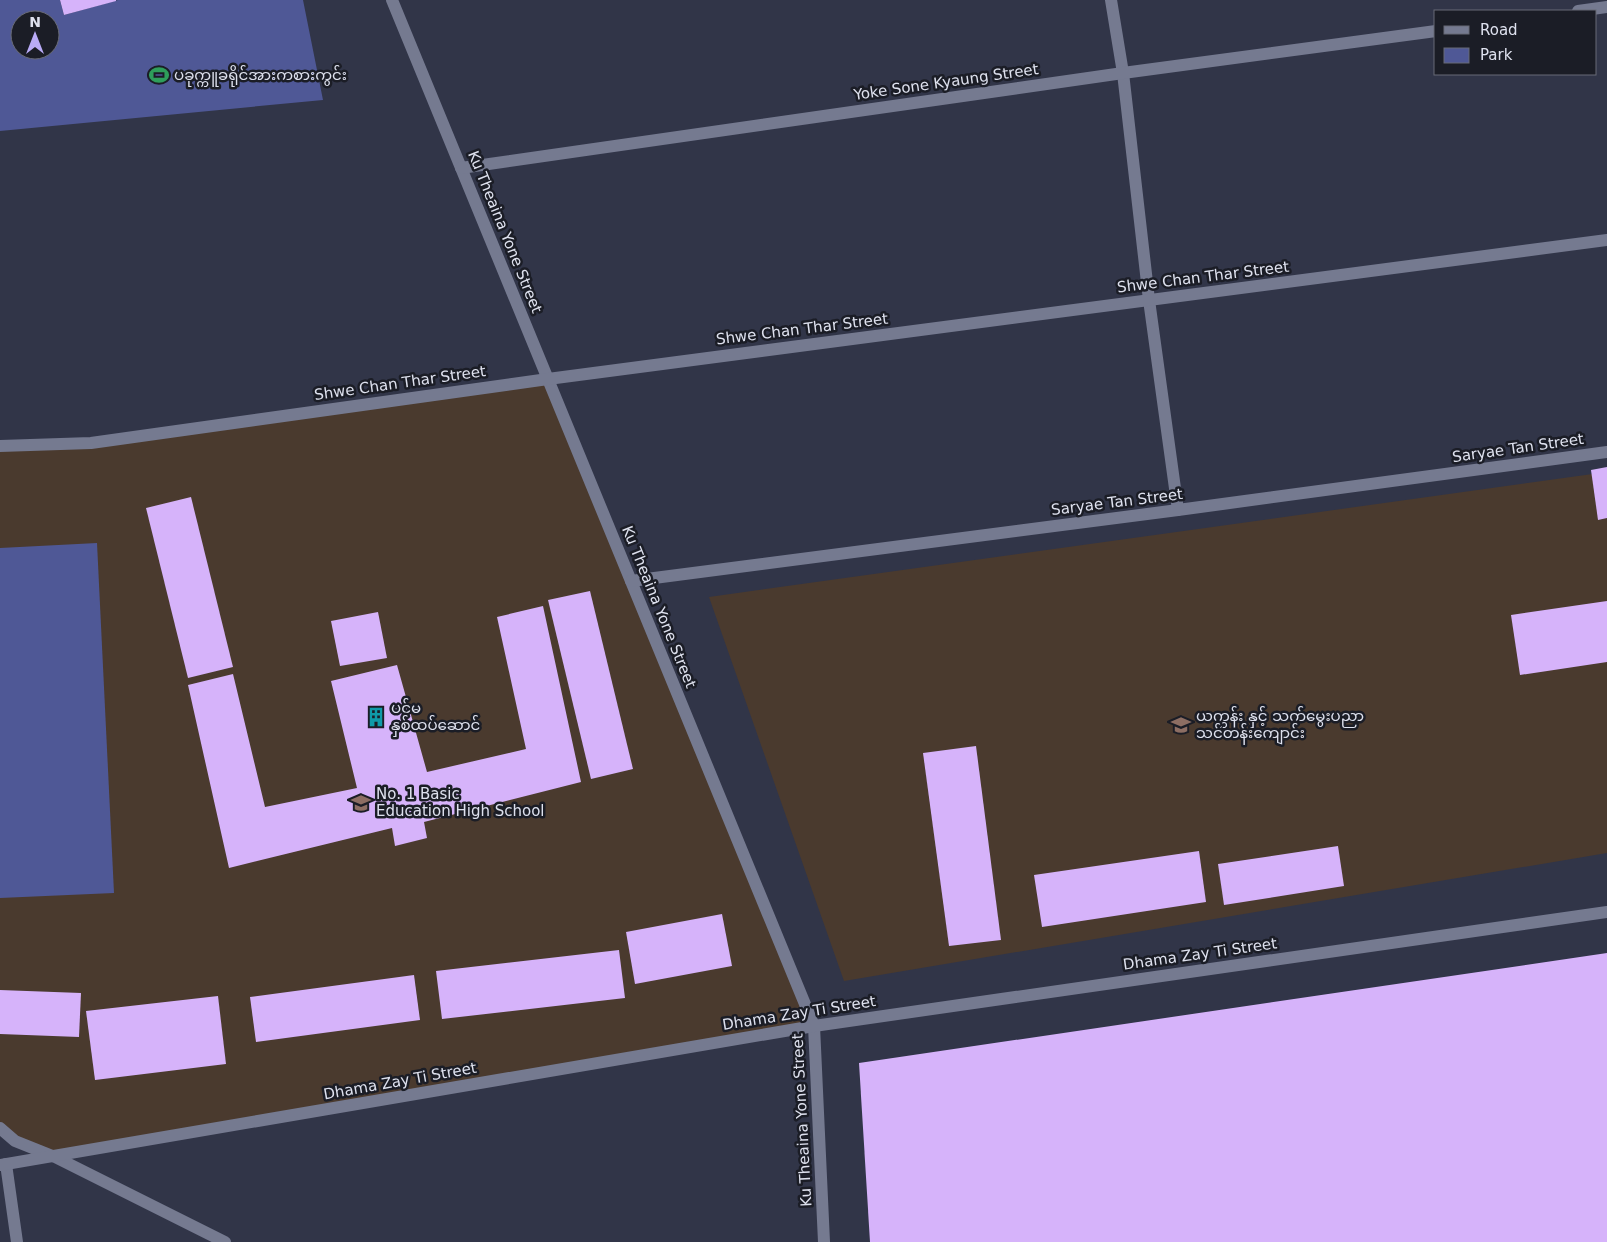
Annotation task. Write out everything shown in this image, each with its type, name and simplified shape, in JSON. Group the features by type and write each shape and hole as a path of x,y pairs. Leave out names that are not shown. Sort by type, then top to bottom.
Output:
{"street":[{"name":"Ku Theaina Yone Street","path":"392,0 814,1026 824,1242"},
{"path":"1111,0 1123,73 1149,300 1178,510"},
{"path":"1585,10 1607,7"},
{"name":"Yoke Sone Kyaung Street","path":"461,168 1123,73 1434,31"},
{"name":"Shwe Chan Thar Street","path":"0,446 91,442 548,379 1607,240"},
{"name":"Saryae Tan Street","path":"631,581 1607,452"},
{"name":"Dhama Zay Ti Street","path":"3,1165 814,1026 1607,912"},
{"path":"0,1128 15,1141 55,1157 225,1242"},
{"path":"3,1165 17,1242"}],"shaded area":[{"name":"No. 1 Basic Education High School","path":"548,379 814,1026 55,1157 0,1128 0,446 91,443"},
{"name":"ယက္ကန်း နှင့် သက်မွေးပညာ သင်တန်းကျောင်း","path":"1607,472 1607,853 844,981 709,597"}],"green space":[{"name":"ပခုက္ကူခရိုင်အားကစားကွင်း","path":"0,0 60,0 64,15 118,0 303,0 323,100 0,131"},
{"path":"97,543 114,893 0,898 0,548"}],"building":[{"path":"60,0 116,0 116,1 64,15"},
{"path":"1607,467 1607,518 1598,520 1591,470"},
{"path":"191,497 233,667 188,678 146,508"},
{"path":"590,591 633,769 591,779 548,600"},
{"path":"1607,601 1607,662 1520,675 1511,615"},
{"name":"ပင်မ နှစ်ထပ်ဆောင်","path":"543,606 581,782 424,822 427,838 395,846 392,828 229,868 188,685 233,674 265,807 357,788 331,681 397,665 427,772 526,749 497,617"},
{"path":"378,612 387,658 340,666 331,621"},
{"path":"976,746 1001,940 949,946 923,753"},
{"path":"1338,846 1344,886 1224,905 1218,864"},
{"path":"1199,851 1206,902 1042,927 1034,875"},
{"path":"722,914 732,966 635,984 626,932"},
{"path":"619,950 625,998 442,1019 436,971"},
{"path":"1607,953 1607,1242 870,1242 859,1063"},
{"path":"414,975 420,1020 256,1042 250,997"},
{"path":"0,990 81,993 79,1037 0,1034"},
{"path":"218,996 226,1064 95,1080 86,1011"}],"place":[{"name":"ပခုက္ကူခရိုင်အားကစားကွင်း","path":"159,75"},
{"name":"ပင်မ နှစ်ထပ်ဆောင်","path":"376,717"},
{"name":"ယက္ကန်း နှင့် သက်မွေးပညာ သင်တန်းကျောင်း","path":"1181,725"},
{"name":"No. 1 Basic Education High School","path":"361,803"}]}
